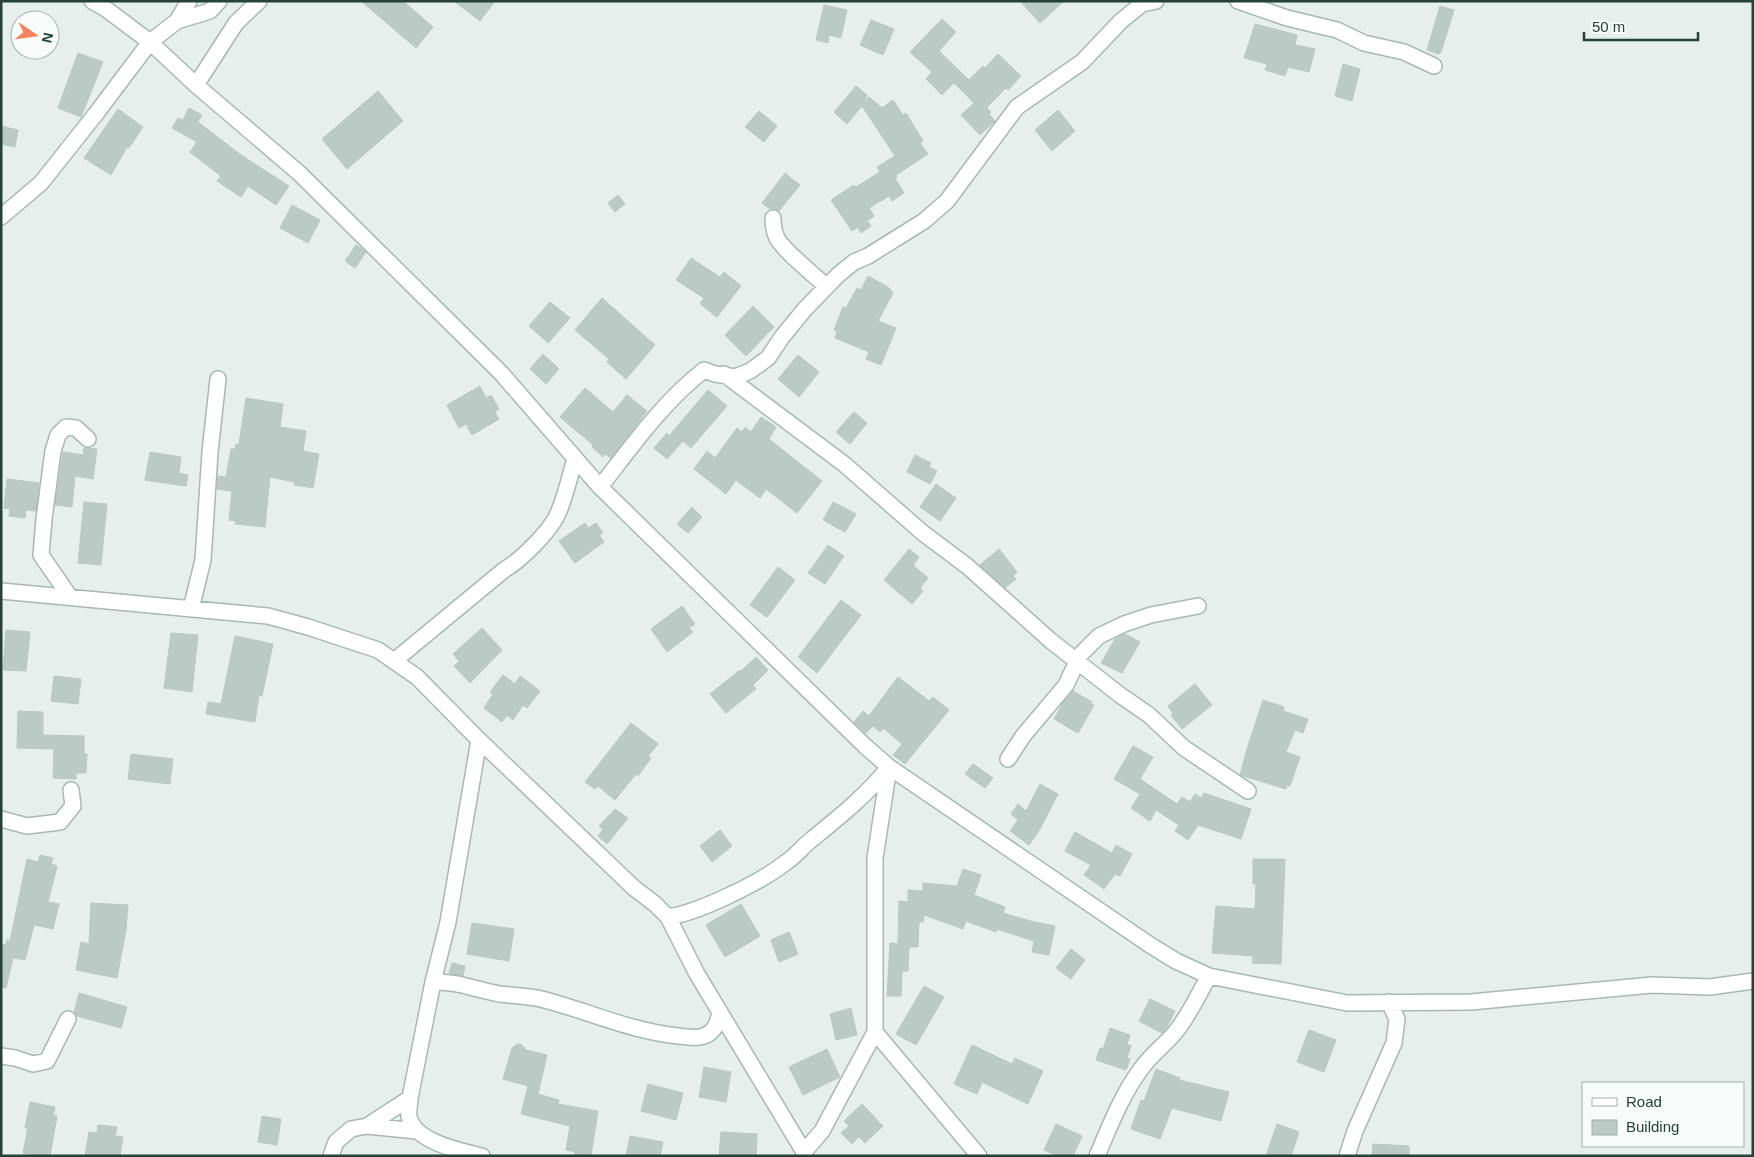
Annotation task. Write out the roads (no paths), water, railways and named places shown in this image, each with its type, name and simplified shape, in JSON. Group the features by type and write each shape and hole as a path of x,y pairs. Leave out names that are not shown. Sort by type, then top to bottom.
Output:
{"street":[{"path":"92,1 150,42 299,173 501,373 600,487 865,746 889,767 1176,961 1209,976 1347,1003 1470,1002 1652,985 1710,988 1753,981"},
{"path":"177,21 189,1"},
{"path":"1,217 41,183 150,42 177,21 210,11 219,1"},
{"path":"196,84 236,23 259,1"},
{"path":"600,487 644,430 692,379 704,370 714,374 735,376 750,371 768,358 782,337 826,286 854,262 868,256 924,221 947,201 1017,107 1082,62 1121,21 1142,4 1156,1"},
{"path":"1238,1 1287,18 1337,30 1364,43 1404,52 1434,66"},
{"path":"773,218 773,226 777,238 784,248 826,286"},
{"path":"724,374 844,464 923,533 967,566 1077,662 1148,715 1184,748 1248,791"},
{"path":"191,609 203,560 210,452 218,379"},
{"path":"70,597 41,555 44,519 53,450 58,435 66,427 76,428 88,439"},
{"path":"394,661 504,570 518,562 552,525 559,511 576,458"},
{"path":"1,591 268,616 300,624 378,650 417,677 479,740 634,888 668,917 697,974 804,1154 822,1131 875,1032 875,858 889,767"},
{"path":"1008,759 1023,736 1066,685 1080,655 1099,636 1151,615 1198,606"},
{"path":"479,740 448,922 433,982 410,1098 409,1117 417,1131 430,1140 482,1156"},
{"path":"668,917 680,915 736,892 786,863 807,842 847,811 889,767"},
{"path":"1,819 27,826 60,822 73,806 72,790"},
{"path":"1097,1156 1114,1114 1129,1087 1147,1062 1173,1035 1209,976"},
{"path":"433,982 445,982 498,994 544,1000 612,1022 668,1035 694,1038 705,1036 712,1031 718,1022 720,1012"},
{"path":"1347,1156 1355,1131 1394,1043 1396,1019 1389,1002"},
{"path":"1,1056 33,1064 47,1061 68,1019"},
{"path":"875,1032 979,1156"},
{"path":"367,1126 410,1098"},
{"path":"331,1156 336,1142 352,1129 367,1126 417,1131"}]}
